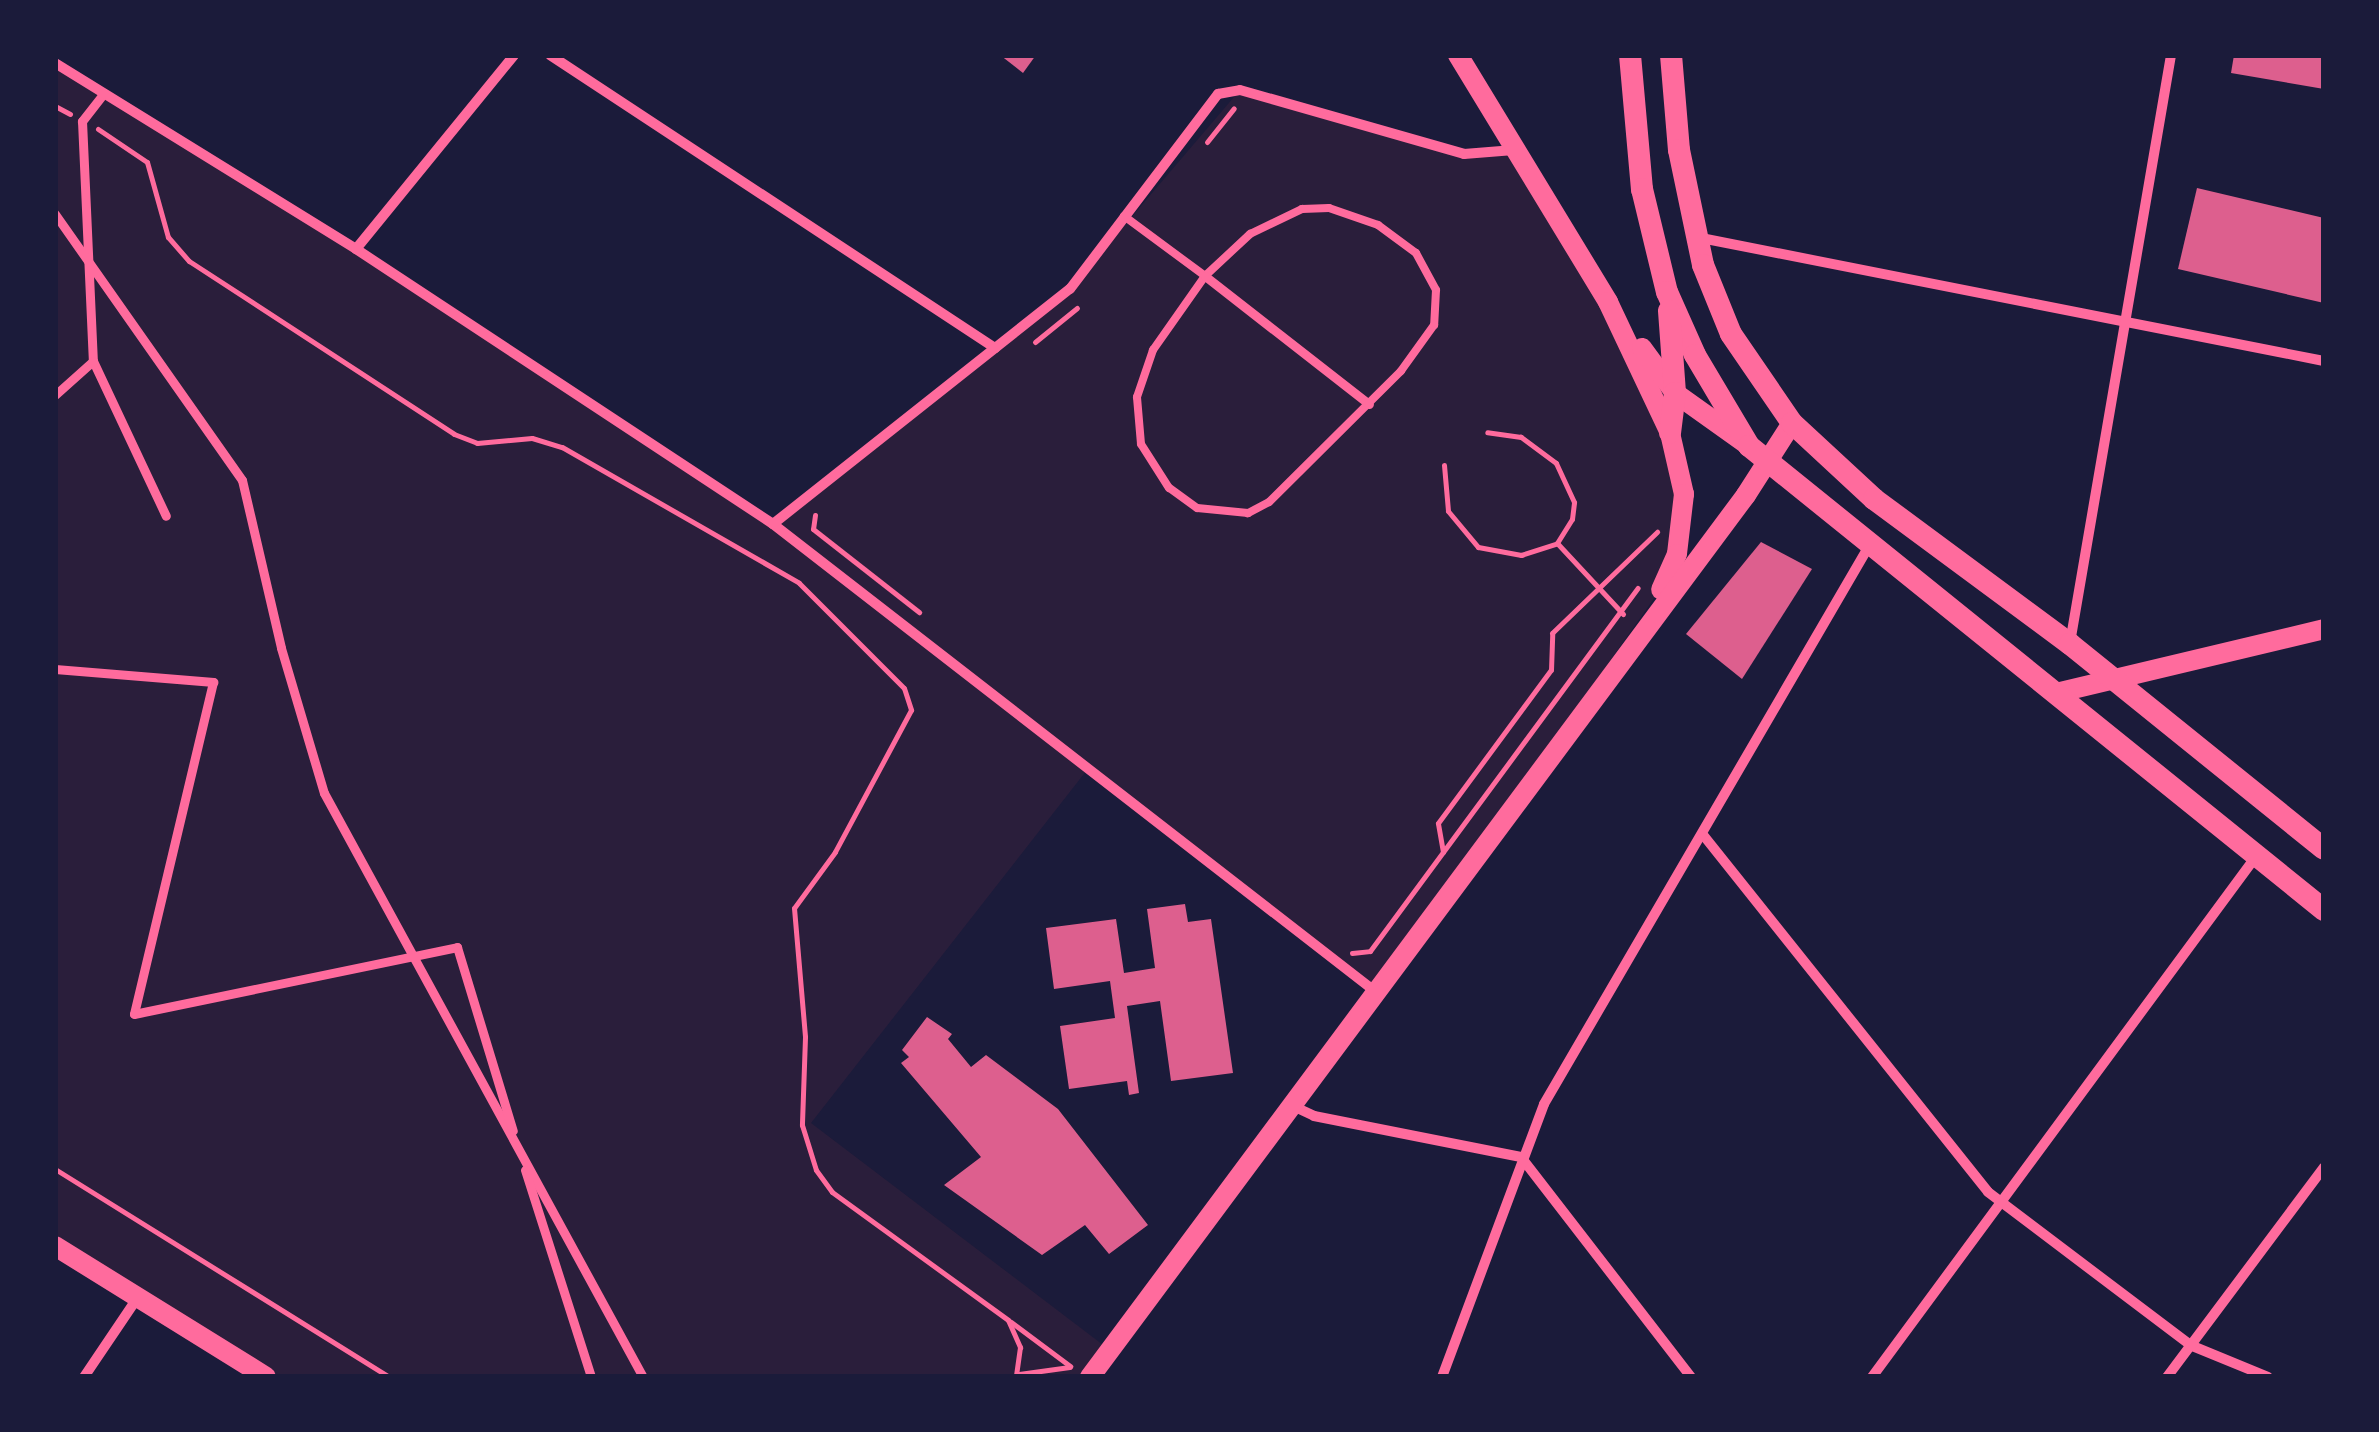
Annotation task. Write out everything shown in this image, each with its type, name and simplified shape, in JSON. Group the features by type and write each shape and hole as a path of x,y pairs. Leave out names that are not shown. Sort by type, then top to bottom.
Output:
{"main road":[{"path":"1458,55 1608,302 1675,393 1749,446 2324,910"},
{"path":"1630,55 1642,189 1668,292 1695,355 1749,446"},
{"path":"1670,55 1678,150 1696,237 1731,334 1792,423 1874,500 2070,644 2324,849"},
{"path":"1668,292 1675,393 1670,432"},
{"path":"1608,302 1670,432 1684,494 1677,554 1638,632"},
{"path":"1088,1377 1293,1106 1638,632 1768,462 1792,423"},
{"path":"2056,692 2110,676 2324,629"},
{"path":"55,1246 266,1377"}],"street":[{"path":"356,250 514,55"},
{"path":"550,55 995,348"},
{"path":"2070,644 2122,322 2171,55"},
{"path":"55,63 356,250 772,524 1376,992"},
{"path":"772,524 1070,289 1124,216 1229,89 1464,154 1514,150"},
{"path":"104,94 82,121 93,362 166,516"},
{"path":"55,214 242,480 281,648 324,793 643,1377"},
{"path":"1696,237 2324,361"},
{"path":"1205,276 1369,404"},
{"path":"55,395 93,362"},
{"path":"1442,1377 1544,1104 1704,836 1869,546"},
{"path":"55,669 214,682 134,1014 456,947 591,1377"},
{"path":"1704,836 1975,1179 2190,1345 2268,1377"},
{"path":"1872,1377 2004,1205 2257,855"},
{"path":"1293,1106 1314,1116 1522,1156 1691,1377"},
{"path":"2167,1377 2324,1167"},
{"path":"84,1377 138,1297"}],"lane":[{"path":"1302,209 1351,214 1398,236 1428,271 1436,308 1424,340 1369,404 1269,502 1248,513 1197,508 1169,488 1141,444 1137,396 1153,350 1205,276 1250,234 1302,209"},
{"path":"1124,216 1205,276"}],"path":[{"path":"1198,153 1234,108 1249,103"},
{"path":"55,106 147,162 168,237 190,261 454,434 477,442 532,438 562,447 800,583 904,688 912,710 835,852 794,908 805,1038 802,1125 816,1170 832,1192 1088,1377"},
{"path":"1019,352 1079,305"},
{"path":"1444,465 1448,511 1478,547 1521,554 1557,543 1572,520 1574,502 1562,473 1531,442 1488,432"},
{"path":"815,512 813,529 921,614"},
{"path":"1443,852 1438,823 1550,670 1552,633 1661,529 1660,544"},
{"path":"1557,543 1638,632"},
{"path":"1338,941 1353,954 1370,951 1650,573"},
{"path":"55,1169 389,1377"},
{"path":"1008,1320 1020,1347 1017,1375 1071,1367"}],"shaded area":[{"path":"55,63 356,249 772,524 1070,289 1240,90 1464,154 1514,150 1608,302 1684,494 1667,580 1376,992 1087,770 811,1123 1111,1351 1090,1377 266,1377 55,1246"}],"building":[{"path":"1000,55 1036,55 1023,73"},
{"path":"2234,55 2324,55 2324,89 2231,73"},
{"path":"2197,188 2324,218 2324,303 2178,269"},
{"path":"1761,542 1812,569 1742,679 1686,634"},
{"path":"1185,904 1188,922 1211,919 1233,1073 1171,1081 1160,1001 1127,1006 1139,1093 1129,1095 1127,1081 1069,1089 1060,1026 1115,1018 1110,981 1054,989 1046,928 1116,919 1124,973 1155,968 1147,909"},
{"path":"927,1017 952,1034 948,1039 971,1067 986,1055 1058,1109 1148,1225 1109,1254 1085,1225 1042,1255 944,1185 981,1157 901,1063 909,1057 902,1050"}]}
